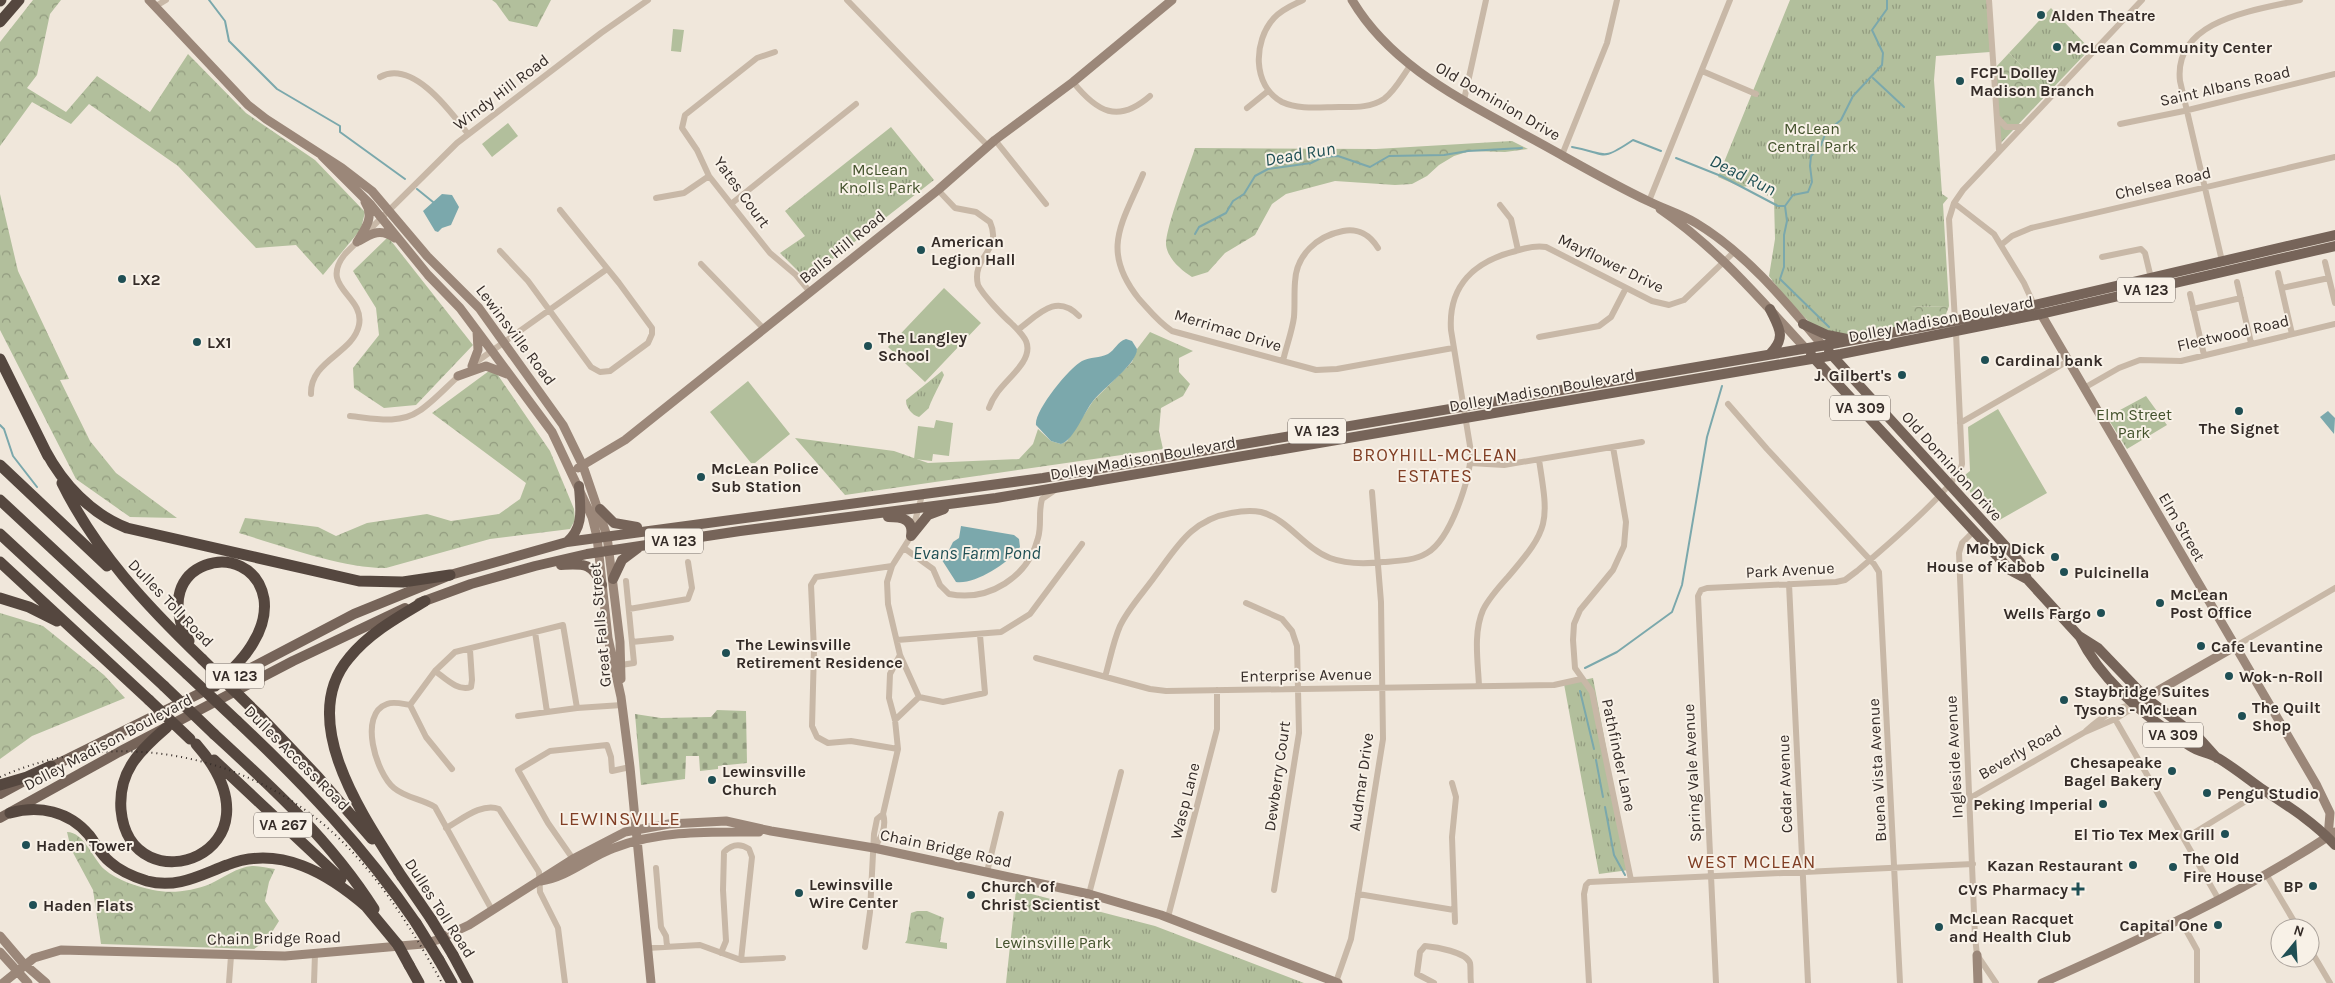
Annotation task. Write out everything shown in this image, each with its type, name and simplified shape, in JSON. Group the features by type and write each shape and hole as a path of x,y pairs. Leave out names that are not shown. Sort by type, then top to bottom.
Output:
{"highway":[{"path":"0,22 19,0"},
{"name":"Dulles Toll Road","path":"0,359 45,450 86,526 110,561 144,602 259,715 346,808 402,876 431,919 468,983"},
{"path":"45,450 63,478 85,502 102,516 127,528 359,580 403,582 450,575"},
{"path":"0,464 144,602"},
{"name":"Dulles Access Road","path":"0,500 302,783 373,864 416,923 452,983"},
{"path":"0,534 300,814 322,838 360,886 420,983"},
{"name":"VA 267","path":"0,562 337,876 385,927"},
{"path":"200,657 185,634 178,618 177,602 182,586 192,573 206,565 221,562 237,565 250,573 260,586 264,603 263,622 248,652 215,686"},
{"path":"0,598 36,610 84,639"},
{"path":"402,876 377,836 344,774 331,734 329,706 336,678 356,649 378,630 425,601"},
{"path":"166,728 134,758 124,779 121,803 124,823 134,843 141,851 159,860 174,862 193,859 211,847 224,829 228,806 224,790 211,763 193,741"},
{"path":"0,784 27,777 51,766"},
{"path":"5,816 37,809 65,816 82,827 110,862 134,877 149,881 177,883 191,880 237,861 275,859 314,869 336,882 368,908"}],"main road":[{"name":"Balls Hill Road","path":"571,471 583,466 625,440 938,190 992,143 1074,82 1172,0"},
{"name":"Old Dominion Drive","path":"1352,0 1376,34 1410,66 1464,100 1562,155 1649,202 1689,219 1735,251 2020,562 2027,579"},
{"name":"Lewinsville Road","path":"152,3 248,105 357,178 372,191 427,256 472,299 563,425 583,466 600,509 604,552"},
{"name":"Lewinsville Road","path":"322,156 360,193 404,244 492,351 552,432 602,536"},
{"path":"357,242 368,224 370,216 368,207 360,193"},
{"name":"Old Dominion Drive","path":"1649,202 1694,234 1725,261 2010,570 2027,579 2079,636 2089,655 2135,704 2192,748 2217,758 2333,838"},
{"path":"357,242 375,232 383,232 404,244"},
{"name":"Dolley Madison Boulevard","path":"0,794 51,766 215,686 354,614 450,575 567,542 1043,478 1853,341 1971,319 2335,235"},
{"name":"Dolley Madison Boulevard","path":"5,816 166,728 364,626 471,584 535,566 642,546 919,507 982,500 1831,356 1956,333 2335,246"},
{"path":"1770,309 1779,328 1780,336 1778,345 1770,354"},
{"name":"Elm Street","path":"2041,314 2324,799 2330,813 2333,838"},
{"path":"1956,333 1960,326 1971,319"},
{"path":"1930,338 1950,328 1955,322"},
{"path":"1803,324 1827,335 1853,341"},
{"path":"472,366 478,350 476,331"},
{"path":"1847,372 1849,361 1858,351"},
{"path":"458,376 486,366 508,374"},
{"path":"567,542 574,536 579,525 579,486"},
{"path":"911,536 924,518 933,512 982,500"},
{"path":"600,509 610,520 619,525 658,529"},
{"path":"852,517 901,517 911,523 911,536"},
{"path":"613,579 622,560 642,546"},
{"name":"Great Falls Street","path":"604,552 613,579 621,665 622,701 638,841 650,983"},
{"name":"Great Falls Street","path":"604,552 602,585 608,638 622,701"},
{"path":"535,566 586,565 594,571 602,585"},
{"name":"Old Dominion Drive","path":"2079,636 2098,648 2146,698 2199,738 2217,758"},
{"name":"Beverly Road","path":"2135,704 2234,647"},
{"name":"Chain Bridge Road","path":"3,983 42,954 61,950 231,956 315,954 422,944 454,932 573,859 606,841 636,829 678,823 726,821 771,832 874,848 1088,894 1168,917 1337,983"},
{"name":"Chain Bridge Road","path":"538,882 555,879 614,847 638,841 705,832 771,832"},
{"path":"2042,983 2181,921 2333,838"},
{"path":"0,936 21,968 28,983"},
{"path":"0,952 21,968 46,983"},
{"path":"1977,954 1978,983"}],"street":[{"path":"152,3 166,0"},
{"name":"Windy Hill Road","path":"311,394 311,383 315,374 351,340 359,328 358,309 338,284 337,274 341,259 429,168 468,134 602,32 648,0"},
{"path":"847,0 992,143 1046,204"},
{"path":"1303,0 1282,11 1266,30 1259,64 1263,83 1268,91 1280,101 1295,106 1369,106 1390,93 1410,66"},
{"path":"1464,100 1486,0"},
{"path":"1562,155 1606,43 1617,0"},
{"path":"1649,202 1730,0"},
{"path":"1989,0 1999,150"},
{"path":"1955,322 1949,219 1954,203 1999,150 2142,0"},
{"path":"2222,261 2180,81 2180,61 2190,45 2213,24 2232,17 2300,0"},
{"name":"Yates Court","path":"775,52 757,58 682,119 682,128 697,150 709,176 770,253 796,275 810,292"},
{"path":"1702,71 1756,94"},
{"path":"380,77 397,73 417,81 440,100 468,134"},
{"name":"Saint Albans Road","path":"2120,124 2335,74"},
{"path":"1074,82 1091,102 1112,111 1133,109 1150,96"},
{"path":"1247,108 1268,91"},
{"path":"731,204 856,104"},
{"path":"1997,116 2006,127 2014,128 2023,125"},
{"name":"Chelsea Road","path":"2002,245 2012,236 2031,228 2335,157"},
{"name":"Merrimac Drive","path":"1143,174 1118,238 1120,268 1128,285 1156,319 1172,331 1323,370 1453,348"},
{"path":"656,198 684,193 709,176"},
{"path":"938,190 955,208 976,212 990,222 993,240 991,247 978,264 978,285 1009,322 1019,328 1028,343 1027,354 1016,372 996,392 988,408"},
{"path":"1954,203 1988,228 2002,245 2034,305"},
{"path":"1500,205 1511,219 1518,250"},
{"path":"500,251 528,281 591,368 600,372 610,371 648,343 652,334 652,328 560,210"},
{"path":"1283,361 1294,317 1295,280 1299,264 1306,251 1317,240 1348,230 1360,232 1372,238 1378,248"},
{"name":"Mayflower Drive","path":"1105,677 1116,634 1127,614 1191,531 1211,518 1248,511 1264,513 1279,520 1320,554 1347,562 1378,563 1414,558 1435,547 1441,541 1466,482 1470,463 1453,348 1450,323 1451,311 1462,284 1472,271 1486,260 1538,246 1551,248 1656,303 1677,303 1687,298 1735,251"},
{"path":"2102,257 2141,249 2145,252 2151,278"},
{"path":"2325,262 2335,303"},
{"path":"701,264 764,329"},
{"path":"350,416 394,419 410,416 424,408 458,376 607,268"},
{"path":"2278,272 2292,334"},
{"path":"2282,288 2329,278"},
{"path":"2237,282 2252,343"},
{"path":"1539,337 1599,326 1611,316 1626,288"},
{"path":"2190,294 2204,355"},
{"path":"2193,309 2241,298"},
{"path":"1019,328 1045,309 1056,306 1067,306 1079,316"},
{"name":"Fleetwood Road","path":"2084,388 2127,364 2140,360 2178,361 2335,324"},
{"path":"1941,495 1962,467 1956,333"},
{"path":"1960,423 2068,361"},
{"name":"Buena Vista Avenue","path":"1728,404 1878,569 1881,580 1900,983"},
{"path":"1470,463 1504,465 1642,442"},
{"name":"Pathfinder Lane","path":"1613,447 1626,522 1626,538 1617,564 1577,616 1573,640 1574,665 1592,692 1631,880"},
{"path":"1479,686 1478,631 1482,611 1493,594 1532,549 1544,522 1546,501 1539,460"},
{"path":"904,548 933,569 940,585 949,594 972,594 997,590 1012,579 1034,550 1040,528 1042,499 1063,486"},
{"name":"Audmar Drive","path":"1337,983 1351,939 1383,739 1381,602 1372,492"},
{"path":"919,697 900,655 886,590 892,566 911,536 922,495"},
{"name":"Park Avenue","path":"1699,592 1707,588 1842,581 1854,574 1941,495"},
{"name":"Ingleside Avenue","path":"1975,530 1964,541 1959,553 1977,954"},
{"path":"897,640 1001,632 1030,614 1082,544"},
{"path":"629,609 688,599 692,588 688,562"},
{"path":"892,566 816,577 811,585 814,650 812,726 817,737 828,743 851,741 898,749"},
{"path":"621,665 634,663 626,581"},
{"name":"Cedar Avenue","path":"1789,584 1808,983"},
{"name":"Beverly Road","path":"2234,647 2335,588"},
{"name":"Spring Vale Avenue","path":"1699,592 1697,602 1716,983"},
{"name":"Dewberry Court","path":"1246,603 1275,615 1292,631 1297,646 1299,733 1274,890"},
{"path":"410,705 435,670 455,652 470,650 563,625 577,708"},
{"path":"535,632 547,712"},
{"path":"919,697 943,702 985,693 980,635"},
{"path":"632,642 671,638"},
{"path":"435,670 459,688 471,687 470,650"},
{"path":"865,947 874,848 881,838 885,820 883,814 898,749 895,720 889,698 890,674 900,655"},
{"name":"Enterprise Avenue","path":"1036,658 1162,690 1554,685 1581,678"},
{"name":"Wasp Lane","path":"1168,917 1217,729 1217,690"},
{"path":"895,720 919,697"},
{"path":"518,716 622,701"},
{"path":"410,705 387,704 378,710 372,720 373,745 385,777 393,787 409,797 421,799 435,807 492,910"},
{"name":"Beverly Road","path":"2085,732 2093,724 2124,706 2135,704"},
{"name":"Beverly Road","path":"1970,798 2085,732 2114,719 2135,704"},
{"path":"410,705 426,737 452,768"},
{"path":"2114,719 2219,900"},
{"path":"573,859 548,823 518,770 550,751 607,745 611,757 612,771 630,767"},
{"path":"1088,894 1121,772"},
{"path":"1452,783 1456,798 1452,837 1455,922"},
{"path":"2184,839 2264,790"},
{"path":"446,828 483,808 492,806 499,809 539,872 540,892 558,928 565,983"},
{"path":"986,872 1001,814"},
{"path":"738,845 739,831"},
{"path":"721,953 726,941 723,890 724,852 730,847 738,845 749,850 752,857 741,960"},
{"path":"1589,983 1584,894 1586,885 1594,882 1973,864"},
{"path":"656,868 661,927 666,936 668,946"},
{"path":"2266,874 2292,918"},
{"path":"1358,894 1454,910"},
{"path":"2181,921 2197,950 2197,983"},
{"path":"647,948 700,945 741,960 783,958"},
{"path":"1434,983 1417,975 1420,952 1425,946 1465,956 1470,963 1471,983"},
{"path":"314,983 315,954"},
{"path":"1977,954 1996,983"},
{"path":"230,983 231,956"},
{"path":"2320,966 2330,983"}],"green space":[{"path":"33,0 61,0 50,14 37,75 27,88 66,112 97,76 150,112 188,54 246,113 315,160 365,212 361,229 323,275 296,245 256,248 178,166 89,104 71,124 32,102 0,146 0,42"},
{"path":"492,0 551,0 537,27 509,21"},
{"name":"McLean Central Park","path":"1790,0 1988,0 1990,52 1936,56 1934,80 1942,194 1948,198 1943,204 1949,306 1910,307 1916,325 1848,335 1819,332 1784,296 1769,276 1775,239 1774,199 1749,186 1741,187 1718,177"},
{"path":"2051,8 2090,49 2048,93 2009,53"},
{"path":"673,29 684,30 681,52 671,51"},
{"path":"2009,53 2048,93 1999,145 1996,67"},
{"path":"508,123 518,136 492,157 482,144"},
{"name":"McLean Knolls Park","path":"891,127 934,180 812,275 803,276 780,253 805,236 785,211"},
{"path":"1512,141 1528,149 1505,152 1470,151 1454,156 1439,165 1427,176 1412,184 1395,185 1335,181 1286,194 1272,204 1255,235 1225,253 1208,272 1192,277 1176,264 1167,250 1169,226 1195,148 1376,149"},
{"path":"0,194 18,271 69,379 60,380 90,441 116,473 177,518 130,517 76,479 0,330"},
{"path":"388,237 473,345 416,405 384,408 354,388 353,368 379,335 376,308 353,271"},
{"path":"944,288 981,323 925,382 888,347"},
{"path":"1949,306 1945,317 1910,321 1909,307"},
{"path":"1150,332 1193,351 1179,358 1179,372 1190,384 1183,396 1161,408 1159,431 1163,449 845,495 795,438 894,451 928,463 1019,459 1033,444 1038,429 1051,441 1061,444 1067,441 1093,401 1132,362 1137,349"},
{"path":"493,368 550,451 574,509 575,520 570,529 490,539 386,568 331,560 239,533 245,518 318,527 336,536 367,523 427,514 451,521 499,514 520,499 526,483 432,413"},
{"path":"942,371 944,375 929,408 919,417 914,415 908,408 906,400"},
{"path":"748,381 790,434 755,463 751,463 710,412"},
{"name":"Elm Street Park","path":"2146,396 2167,425 2127,449 2107,417"},
{"path":"1998,409 2047,493 1996,522 1970,492 1965,475 1970,471 1968,427"},
{"path":"936,420 953,423 949,456 933,454 932,461 914,459 918,426 934,428"},
{"path":"0,613 43,626 104,675 125,698 32,736 0,759"},
{"path":"1593,678 1629,870 1599,874 1564,684"},
{"path":"717,710 746,711 747,763 718,766 718,769 700,771 699,756 686,756 685,779 641,785 635,714 661,718 711,717"},
{"path":"67,832 78,836 100,865 109,873 127,882 153,890 174,892 196,888 210,884 246,867 255,866 275,869 269,882 265,901 279,921 267,940 254,949 101,944 93,890 71,849"},
{"name":"Lewinsville Park","path":"1016,890 1155,926 1304,983 1006,983"},
{"path":"927,911 944,918 940,942 947,943 947,949 905,943 911,913"}],"water":[{"path":"442,194 452,195 459,207 451,225 442,228 438,232 435,231 423,211"},
{"path":"1126,339 1132,341 1137,349 1132,362 1093,401 1074,432 1066,441 1061,444 1051,441 1036,425 1041,410 1053,390 1076,365 1082,361 1108,354 1120,342"},
{"path":"2328,411 2335,418 2334,434 2320,417"},
{"name":"Evans Farm Pond","path":"961,526 1014,535 1019,539 1020,547 1008,559 982,576 973,580 956,582 940,557 948,552 953,542 959,538"}],"waterway":[{"path":"209,0 225,21 229,41 277,89 340,126 340,132 405,179"},
{"name":"Dead Run","path":"1676,158 1721,176 1778,206 1785,206 1793,195 1808,192 1812,182 1811,156 1821,145 1826,132 1841,120 1853,96 1882,65 1883,53 1872,30 1887,9 1887,0"},
{"path":"1873,78 1904,107"},
{"name":"Dead Run","path":"1572,147 1608,154 1633,140 1661,151"},
{"name":"Dead Run","path":"1195,234 1199,227 1226,213 1233,201 1244,194 1255,176 1268,169 1311,163 1323,157 1338,156 1370,167 1389,156 1444,155 1468,151 1522,148"},
{"path":"417,189 433,202"},
{"path":"1785,206 1787,221 1784,235 1784,267 1780,279 1829,327"},
{"path":"1585,668 1617,652 1672,612 1682,585 1707,437 1722,386"},
{"path":"0,425 4,429 13,456 37,487"},
{"path":"1580,691 1594,749"},
{"path":"1596,760 1603,797"},
{"path":"1605,807 1614,855 1625,875"}],"railway":[{"path":"0,777 42,762 85,754 129,751 173,756 216,766 257,782 295,803 347,846 378,882 406,922 442,983"}],"place":[{"name":"Alden Theatre","path":"2041,15"},
{"name":"McLean Community Center","path":"2057,47"},
{"name":"FCPL Dolley Madison Branch","path":"1960,81"},
{"name":"American Legion Hall","path":"921,250"},
{"name":"LX2","path":"122,279"},
{"name":"LX1","path":"197,342"},
{"name":"The Langley School","path":"868,346"},
{"name":"Cardinal bank","path":"1985,360"},
{"name":"J. Gilbert's","path":"1902,375"},
{"name":"The Signet","path":"2239,411"},
{"name":"McLean Police Sub Station","path":"701,477"},
{"name":"Moby Dick House of Kabob","path":"2055,557"},
{"name":"Pulcinella","path":"2064,572"},
{"name":"McLean Post Office","path":"2160,603"},
{"name":"Wells Fargo","path":"2101,613"},
{"name":"Cafe Levantine","path":"2201,646"},
{"name":"The Lewinsville Retirement Residence","path":"726,653"},
{"name":"Wok-n-Roll","path":"2229,676"},
{"name":"Staybridge Suites Tysons - McLean","path":"2064,700"},
{"name":"The Quilt Shop","path":"2242,716"},
{"name":"Chesapeake Bagel Bakery","path":"2172,771"},
{"name":"Lewinsville Church","path":"712,780"},
{"name":"Pengu Studio","path":"2207,793"},
{"name":"Peking Imperial","path":"2103,804"},
{"name":"El Tio Tex Mex Grill","path":"2225,834"},
{"name":"Haden Tower","path":"26,845"},
{"name":"Kazan Restaurant","path":"2133,865"},
{"name":"The Old Fire House","path":"2173,867"},
{"name":"BP","path":"2313,886"},
{"name":"CVS Pharmacy","path":"2078,889"},
{"name":"Lewinsville Wire Center","path":"799,893"},
{"name":"Church of Christ Scientist","path":"971,895"},
{"name":"Haden Flats","path":"33,905"},
{"name":"Capital One","path":"2218,925"},
{"name":"McLean Racquet and Health Club","path":"1939,927"}],"district":[{"name":"BROYHILL-MCLEAN ESTATES","path":"1435,465"},
{"name":"LEWINSVILLE","path":"620,819"},
{"name":"WEST MCLEAN","path":"1752,862"}]}
